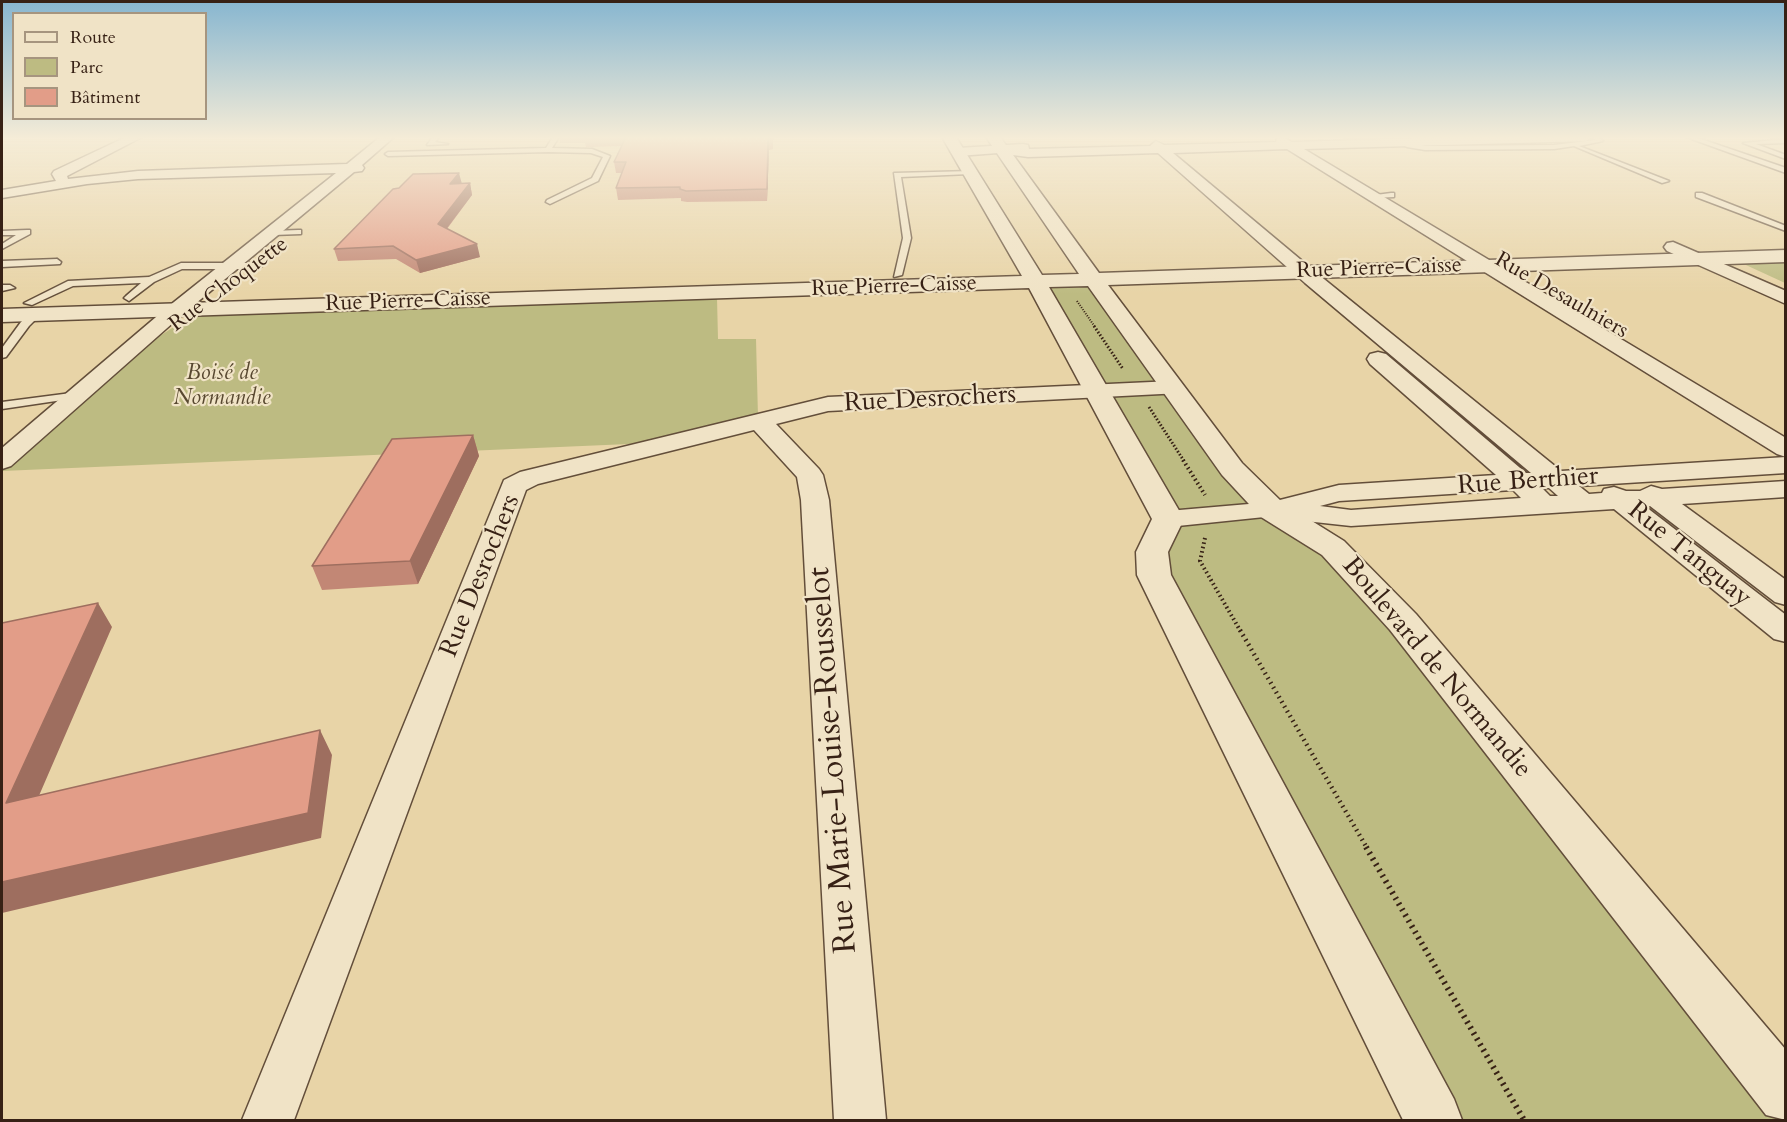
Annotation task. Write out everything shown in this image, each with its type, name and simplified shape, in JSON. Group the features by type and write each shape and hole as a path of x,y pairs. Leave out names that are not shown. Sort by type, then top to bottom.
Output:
{"street":[{"path":"2,194 38,189"},
{"path":"2,199 48,189"},
{"name":"Rue Choquette","path":"206,300 231,267 324,189"},
{"name":"Rue Choquette","path":"99,378 206,300 258,266 347,189"},
{"path":"980,189 1099,392 1168,519 1152,552 1154,575 1433,1120"},
{"name":"Boulevard de Normandie","path":"1030,189 1232,469 1272,510 1333,548 1403,622 1785,1095"},
{"path":"1185,189 1285,267 1383,337 1556,479 1587,490"},
{"path":"1188,189 1212,192"},
{"path":"1209,189 1353,338 1521,483 1544,506"},
{"name":"Rue Desaulniers","path":"1362,189 1478,257 1785,450"},
{"name":"Rue Desaulniers","path":"1380,189 1478,257"},
{"name":"Rue Pierre-Caisse","path":"1478,257 1507,264 1785,244"},
{"name":"Rue Pierre-Caisse","path":"2,316 32,309 129,298 206,300 1033,277 1285,267 1673,247 1721,258 1785,256"},
{"path":"1697,252 1785,298"},
{"path":"1721,258 1785,286"},
{"name":"Rue Desaulniers","path":"1507,264 1785,428"},
{"name":"Rue Pierre-Caisse","path":"1033,277 1064,282 1090,275"},
{"name":"Rue Pierre-Caisse","path":"4,293 32,309 176,309 206,300"},
{"name":"Rue Choquette","path":"2,461 176,309"},
{"path":"1353,338 1383,337"},
{"name":"Rue Desaulniers","path":"1639,360 1669,359"},
{"name":"Rue Desrochers","path":"268,1120 514,486 529,477 828,404 1173,388"},
{"path":"1417,392 1449,391"},
{"name":"Rue Marie-Louise-Rousselot","path":"759,420 810,475 815,500 860,1120"},
{"name":"Rue Berthier","path":"1272,510 1351,518 1544,506 1587,490 1622,488 1785,465"},
{"name":"Rue Berthier","path":"1168,519 1272,510 1339,493 1556,479"},
{"name":"Rue Berthier","path":"1622,488 1657,498 1785,489"},
{"name":"Rue Tanguay","path":"1622,488 1785,632"},
{"name":"Rue Tanguay","path":"1657,498 1785,595"}],"lane":[{"path":"550,202 574,189"},
{"path":"899,189 907,238 899,281"},
{"path":"1372,196 1391,195"},
{"path":"1699,195 1785,229"},
{"path":"2,233 27,232 2,247"},
{"path":"273,233 298,232"},
{"path":"2,264 57,262"},
{"path":"129,298 151,280 181,266 258,266"},
{"path":"2,355 32,309 71,283 151,280"},
{"path":"2,334 18,333"},
{"path":"2,406 79,395"}],"path":[{"path":"1064,282 1138,390 1212,507 1200,561 1524,1120"}],"green space":[{"path":"1785,259 1785,283 1735,260"},
{"path":"1094,280 1232,469 1333,548 1785,1095 1785,1120 1433,1120 1154,575 1168,519 1036,283"},
{"name":"Boisé de Normandie","path":"717,298 718,339 756,339 758,417 652,443 2,471 2,461 118,363 200,310 280,312"}],"building":[{"path":"393,189 465,189 438,224 477,244 416,260 393,246 334,249"},
{"path":"681,189 752,189 686,191"},
{"path":"473,435 410,561 312,566 392,439"},
{"path":"98,603 6,803 320,730 308,813 2,882 2,623"}]}
